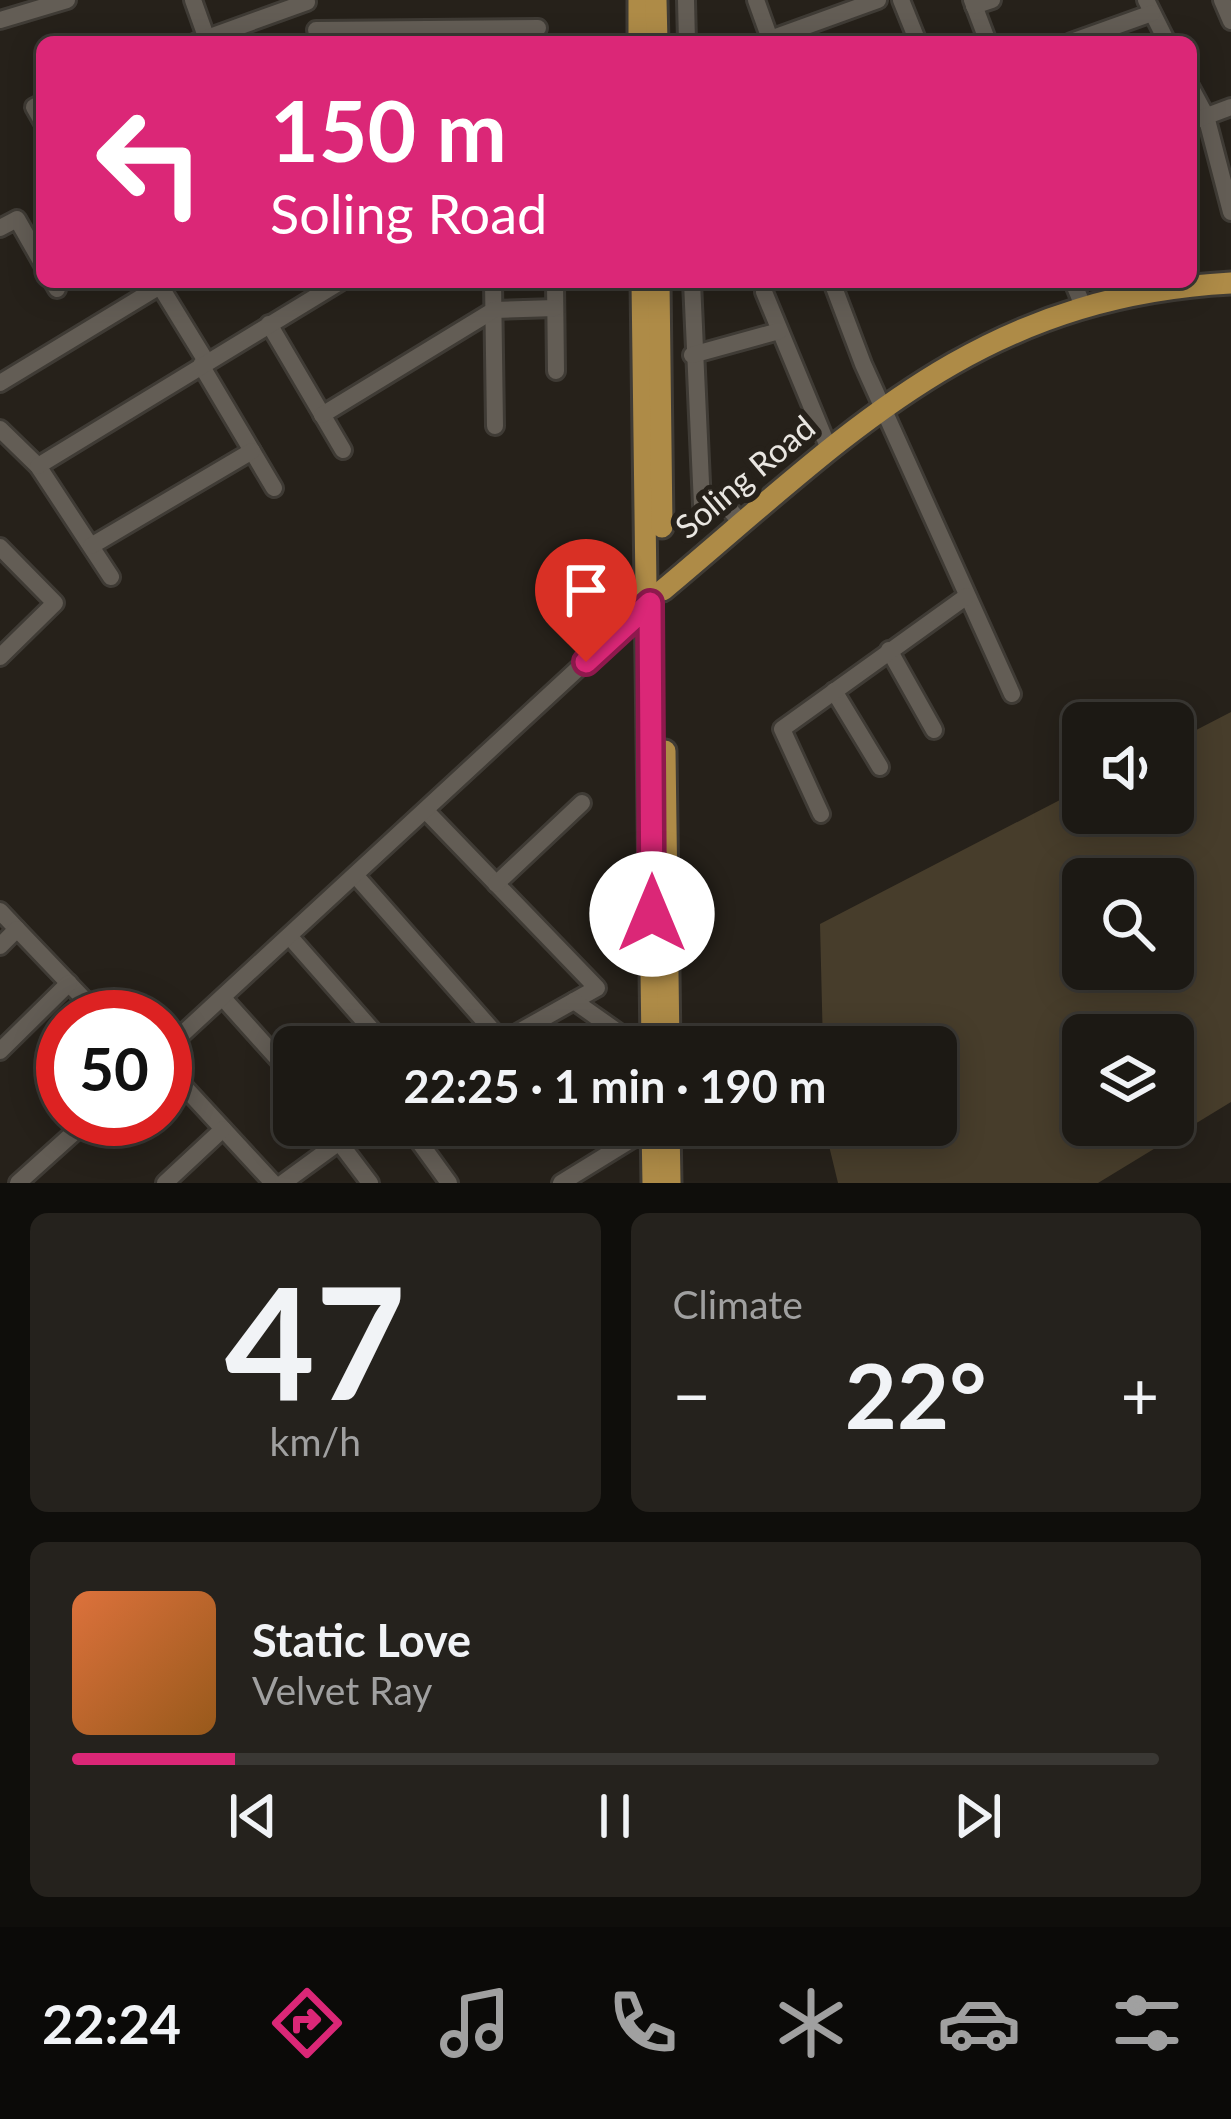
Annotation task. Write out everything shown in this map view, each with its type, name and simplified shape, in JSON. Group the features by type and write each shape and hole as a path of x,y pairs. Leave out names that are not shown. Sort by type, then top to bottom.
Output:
{"main road":[{"path":"639,0 639,36"},
{"path":"656,0 657,33"},
{"name":"Soling Road","path":"1197,284 1231,283"},
{"path":"642,288 657,596 668,1026"},
{"path":"652,1026 658,288"},
{"name":"Soling Road","path":"657,596 883,404 988,345 1142,288"},
{"path":"652,1146 653,1183"},
{"path":"669,1146 670,1183"}],"street":[{"path":"0,20 67,0"},
{"path":"193,0 203,36"},
{"path":"657,33 687,34 686,0"},
{"path":"756,0 765,36"},
{"path":"777,36 878,0"},
{"path":"902,0 916,36"},
{"path":"1222,0 1231,21"},
{"path":"217,36 307,2"},
{"path":"979,2 987,36"},
{"path":"1084,36 1149,6 1164,36"},
{"path":"316,30 483,35 538,28"},
{"path":"1231,106 1198,119 1227,182 1231,212"},
{"path":"0,228 16,219 36,253"},
{"path":"0,383 157,288"},
{"path":"161,288 274,488"},
{"path":"38,466 330,288"},
{"path":"493,288 495,426"},
{"path":"555,288 556,371"},
{"path":"692,288 702,506 726,505 742,524"},
{"path":"835,288 1012,694"},
{"path":"1076,288 1083,306"},
{"path":"764,292 830,449"},
{"path":"322,415 494,310 555,308"},
{"path":"269,325 343,450"},
{"path":"692,355 779,331"},
{"path":"0,429 38,466 111,578"},
{"path":"92,547 252,451"},
{"path":"0,657 55,603 2,554"},
{"name":"Soling Road","path":"192,1026 657,596"},
{"path":"821,814 782,729 968,596"},
{"path":"889,650 934,730"},
{"path":"834,691 880,766"},
{"path":"496,884 582,803"},
{"path":"427,812 597,988 529,1026"},
{"path":"356,876 482,1026"},
{"path":"0,911 76,990"},
{"path":"0,946 17,929"},
{"path":"290,937 368,1026"},
{"path":"0,1051 69,983"},
{"path":"223,998 273,1054"},
{"path":"574,1001 610,1026"},
{"path":"192,1095 273,1183"},
{"path":"165,1183 223,1129"},
{"path":"18,1183 59,1146"},
{"path":"283,1183 325,1146"},
{"path":"347,1146 370,1183"},
{"path":"422,1146 449,1183"},
{"path":"560,1183 620,1146"}],"shaded area":[{"path":"1231,712 1231,1102 1194,1125 1194,1014 1062,1014 1062,1146 1159,1146 1098,1183 838,1183 829,1146 957,1146 957,1026 822,1026 820,924 1062,799 1062,834 1194,834 1194,731"}],"route":[{"path":"586,662 650,603 652,914"}]}
